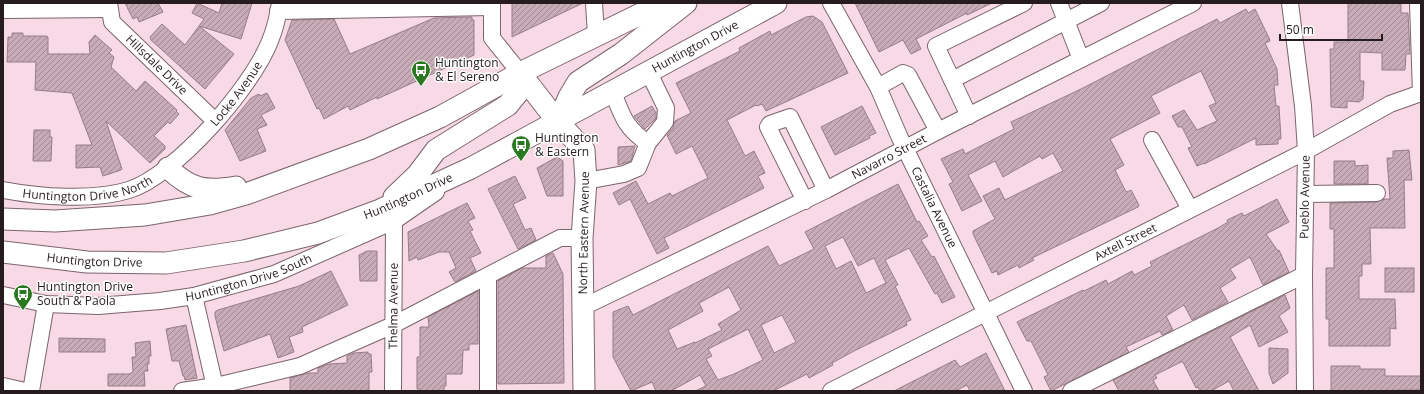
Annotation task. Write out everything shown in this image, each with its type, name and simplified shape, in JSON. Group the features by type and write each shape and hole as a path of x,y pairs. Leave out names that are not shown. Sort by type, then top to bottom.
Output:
{"main road":[{"path":"3,219 55,221 145,215 210,204 246,194 369,149 412,130 440,117 520,74 663,3"},
{"path":"558,122 568,97 578,82 621,54 686,3"},
{"name":"Huntington Drive","path":"3,252 87,262 166,263 251,249 387,215 776,3"},
{"path":"387,215 436,150 508,105 520,90 520,74"},
{"name":"North Eastern Avenue","path":"520,74 558,122 584,150 586,181 582,238 584,391"},
{"path":"168,168 183,182 195,188 220,190 290,178"}],"street":[{"path":"594,3 596,36"},
{"name":"Castalia Avenue","path":"831,3 878,87 900,138 1024,391"},
{"path":"969,116 936,46 1024,3"},
{"path":"1058,3 1067,21 1081,59"},
{"path":"952,80 1101,3"},
{"name":"Navarro Street","path":"583,307 805,201 1081,59 1165,9 1193,3"},
{"name":"Pueblo Avenue","path":"1290,3 1303,106 1306,151 1304,275 1305,391"},
{"path":"1418,3 1421,94"},
{"path":"279,7 491,5 492,38 520,74"},
{"path":"3,10 109,6"},
{"name":"Hillsdale Drive","path":"109,6 112,22 215,121"},
{"name":"Locke Avenue","path":"168,168 237,97 270,41 279,7"},
{"path":"586,181 624,174 638,168 648,143 665,122 666,108 648,73"},
{"path":"878,87 903,74 908,75 938,132"},
{"path":"613,92 626,124 635,135 648,143"},
{"name":"Axtell Street","path":"830,391 1306,151 1390,104 1421,94"},
{"path":"805,201 768,127 770,124 790,117 826,190"},
{"path":"1152,140 1190,209"},
{"name":"Huntington Drive North","path":"3,190 32,195 60,196 110,194 129,190 156,178 168,168"},
{"path":"1306,194 1377,193"},
{"name":"Huntington Drive South","path":"3,295 46,304 98,306 160,301 194,296 274,274 387,215"},
{"name":"Thelma Avenue","path":"387,215 392,325 393,391"},
{"path":"182,391 216,389 300,366 392,325 560,238 582,238"},
{"path":"1071,391 1304,275"},
{"path":"488,276 488,391"},
{"path":"194,296 216,389"},
{"path":"31,391 46,304"},
{"path":"3,386 25,391"}],"building":[{"path":"125,3 158,3 163,12 139,22 137,17 133,19"},
{"path":"197,3 219,13 222,3 252,3 241,39 199,26 204,19 192,13"},
{"path":"512,3 583,3 512,37"},
{"path":"855,3 992,3 967,15 967,13 916,39 921,49 911,54 903,40 879,52"},
{"path":"1348,3 1401,3 1401,13 1408,13 1410,54 1406,54 1405,70 1382,70 1382,53 1360,52 1360,81 1364,81 1363,99 1359,102 1347,101 1347,108 1331,107 1330,49 1334,49 1334,42 1348,42"},
{"path":"1246,9 1248,13 1255,9 1269,38 1270,41 1265,43 1277,69 1278,85 1274,85 1276,106 1279,106 1281,139 1278,139 1278,144 1256,145 1256,138 1197,166 1188,148 1192,147 1182,127 1178,127 1172,116 1184,110 1197,130 1217,121 1209,106 1216,103 1201,71 1151,96 1160,113 1110,139 1124,165 1115,170 1125,190 1127,192 1131,190 1139,205 1138,207 1032,258 1034,260 1019,268 1018,265 998,275 997,271 992,273 973,234 973,231 995,219 983,196 999,188 1005,200 1063,171 1053,153 1042,159 1040,156 1003,177 995,161 968,175 982,201 962,211 949,184 953,182 941,159 963,149 965,154 1014,129 1011,122 1081,89 1217,19 1220,23"},
{"path":"813,16 822,22 848,73 766,111 762,104 756,105 727,120 745,156 754,151 765,173 758,176 764,188 664,238 669,248 657,254 630,199 619,205 613,193 636,181 648,204 670,193 672,196 708,178 692,146 676,154 667,135 673,128 675,121 691,113 676,83 740,51 739,48 770,31 771,35 806,17"},
{"path":"472,17 472,20 474,20 474,55 350,110 348,106 324,119 319,108 317,109 285,40 292,20 334,19 350,54 434,18"},
{"path":"162,24 185,45 199,26 234,54 205,89 151,40 150,37"},
{"path":"12,33 23,33 23,36 48,37 48,54 90,54 89,42 95,35 112,50 109,53 114,57 111,67 136,91 145,81 177,110 176,111 179,114 170,124 168,122 154,136 165,146 165,149 150,163 106,121 122,169 103,176 100,167 76,168 76,145 92,145 72,93 35,90 36,62 7,62 8,37 12,37"},
{"path":"267,93 275,108 261,115 267,125 257,129 266,151 240,161 225,130 251,98 259,94 260,96"},
{"path":"652,106 656,113 656,118 645,129 634,116"},
{"path":"862,106 876,133 869,136 870,138 835,155 821,127"},
{"path":"34,130 50,130 50,137 52,137 51,161 33,161"},
{"path":"635,146 631,161 618,165 618,147"},
{"path":"1409,150 1412,180 1404,180 1405,228 1370,228 1371,264 1362,264 1362,276 1359,276 1359,299 1395,299 1396,329 1390,328 1390,346 1329,346 1329,319 1326,319 1326,268 1334,268 1334,229 1330,229 1330,203 1377,202 1384,199 1390,199 1387,158 1393,158 1393,151"},
{"path":"557,157 563,161 563,196 547,196 537,168"},
{"path":"1334,161 1355,161 1355,166 1368,165 1368,184 1334,184"},
{"path":"515,176 526,198 513,204 525,230 531,228 536,240 518,249 488,189"},
{"path":"898,184 917,222 919,221 928,236 921,240 932,257 934,256 955,297 942,303 937,293 935,294 909,248 885,260 898,285 895,286 911,320 906,322 907,325 854,351 832,363 833,365 809,378 807,374 773,391 695,391 706,386 700,375 671,391 656,391 652,382 631,391 613,357 613,312 628,306 633,315 768,246 779,266 814,249 805,232","holes":["843,237 858,266 874,258 886,283 866,293 851,261 836,269 825,246","729,287 741,310 718,324 722,330 695,343 677,349 668,330 703,311 699,303","782,315 796,342 774,353 761,325","748,329 763,360 718,380 706,359 712,356 708,349"]},
{"path":"1277,199 1289,222 1266,234 1278,251 1279,250 1289,272 1263,285 1250,257 1230,269 1236,278 1220,288 1228,302 1192,320 1184,305 1166,316 1173,330 1162,335 1160,331 1126,347 1129,352 1051,391 1044,377 1048,375 1031,341 1027,341 1017,322 1106,280 1108,284 1132,271 1134,275 1152,266 1150,262 1218,228 1228,222 1227,220 1242,213 1244,216"},
{"path":"467,203 475,218 468,221 473,230 470,231 481,253 470,258 476,271 455,282 449,272 456,268 449,252 439,252 418,260 417,257 409,261 408,232"},
{"path":"367,251 377,251 377,281 360,281 359,255"},
{"path":"553,253 563,274 564,383 498,384 498,281 522,268 546,268 546,256"},
{"path":"1385,268 1414,268 1414,292 1385,292"},
{"path":"331,271 348,305 302,327 303,332 289,337 294,352 278,358 270,334 224,351 215,312 299,286"},
{"path":"478,291 478,344 469,344 469,350 463,350 462,374 446,374 446,386 444,386 444,391 420,391 420,389 417,389 417,357 420,357 420,327 429,327 428,317"},
{"path":"1285,295 1290,308 1279,316 1288,332 1259,347 1250,325 1230,337 1259,391 1234,391 1229,381 1211,391 1200,391 1198,387 1196,388 1183,362 1155,375 1157,378 1153,380 1159,391 1119,391 1113,380"},
{"path":"186,325 197,378 185,380 179,361 172,361 166,329"},
{"path":"59,338 105,339 105,352 59,352"},
{"path":"150,341 151,356 149,356 149,364 147,364 148,371 144,371 145,386 108,386 108,374 129,374 133,372 132,357 136,357 135,343"},
{"path":"1269,348 1288,349 1288,373 1273,384 1269,373"},
{"path":"368,352 368,354 371,354 372,372 369,372 369,391 290,391 290,378 308,373 318,373 318,368 329,364 347,363 347,356 354,353"},
{"path":"986,353 1005,391 970,391 967,385 955,391 894,391 955,360 960,367"},
{"path":"1331,366 1360,366 1360,369 1385,369 1385,376 1421,376 1421,390 1331,391"}],"place":[{"name":"Huntington & El Sereno","path":"421,87"},
{"name":"Huntington & Eastern","path":"521,162"},
{"name":"Huntington Drive South & Paola","path":"23,311"}]}
